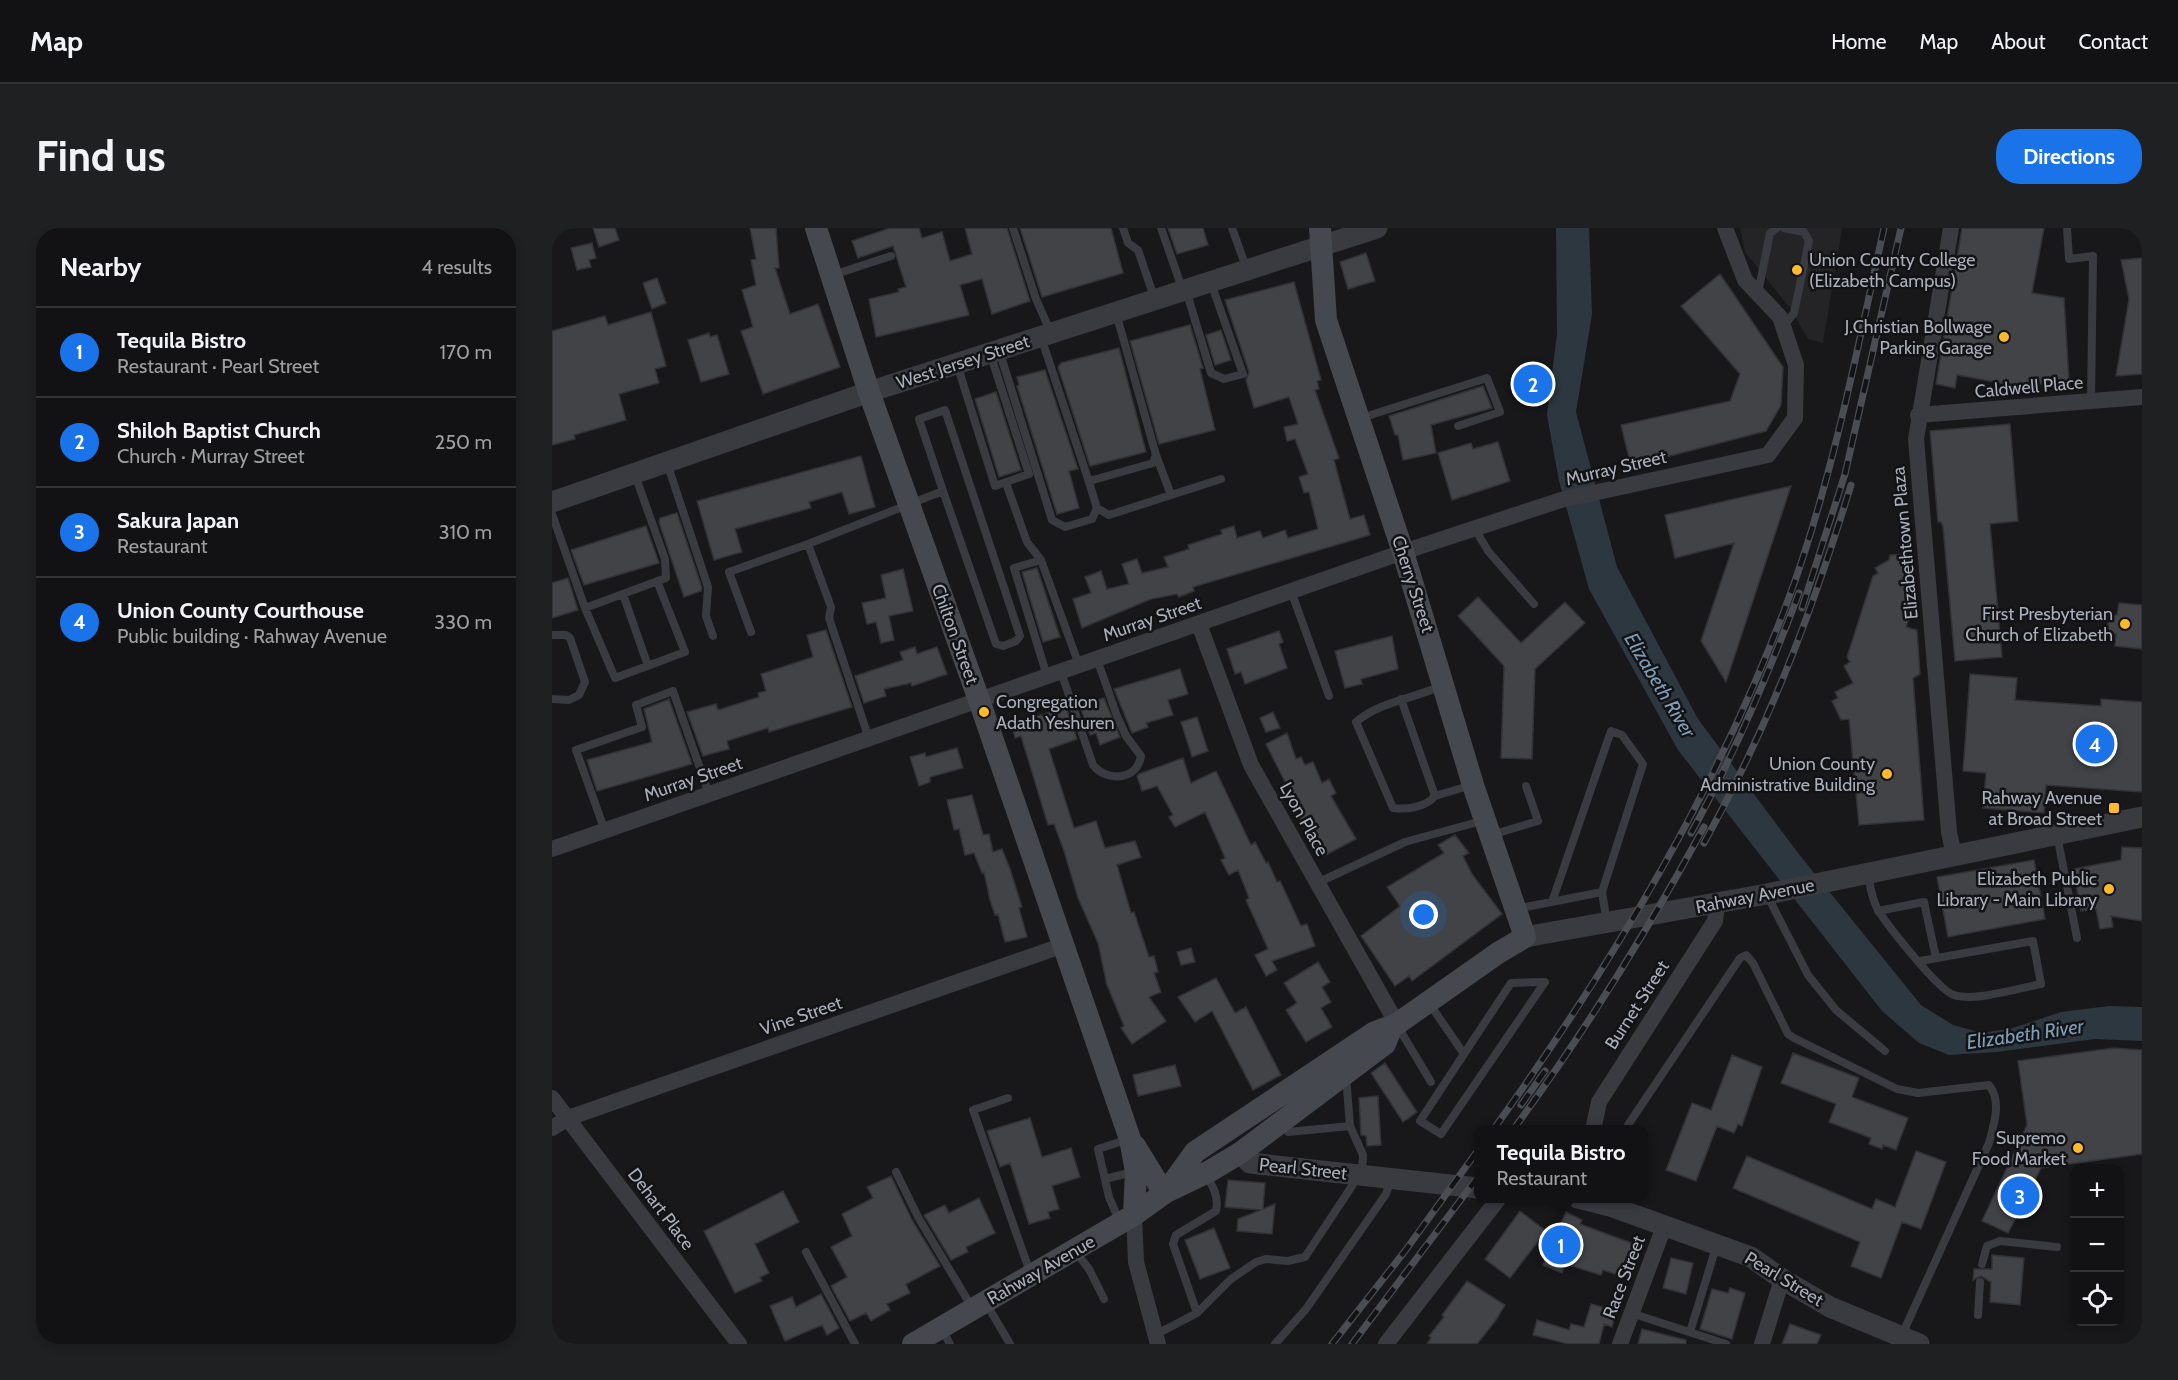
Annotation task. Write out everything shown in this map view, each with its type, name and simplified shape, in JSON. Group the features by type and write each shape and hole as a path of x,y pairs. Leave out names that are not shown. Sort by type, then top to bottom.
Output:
{"main road":[{"name":"Chilton Street","path":"816,228 869,392 979,700 1130,1140 1136,1171 1127,1219"},
{"name":"Cherry Street","path":"1321,238 1326,320 1403,552 1473,785 1525,937"},
{"name":"Rahway Avenue","path":"1166,1192 1195,1152 1376,1032 1395,1026 1498,953 1525,937"},
{"name":"Rahway Avenue","path":"919,1342 946,1336 979,1305 1127,1219 1166,1192 1205,1174 1240,1153 1385,1044 1395,1026"},
{"path":"1240,1153 1238,1143 1242,1136 1291,1087"},
{"name":"Chilton Street","path":"1130,1140 1166,1192"}],"street":[{"name":"West Jersey Street","path":"552,502 869,392 1247,271 1321,238 1377,228"},
{"path":"1725,228 1745,280 1780,317 1783,327"},
{"name":"Elizabethtown Plaza","path":"1951,228 1918,415 1916,439 1949,832 1954,856"},
{"name":"Murray Street","path":"552,849 1403,552 1561,500 1768,455 1795,418 1796,365 1783,327"},
{"name":"Caldwell Place","path":"1918,415 2142,397"},
{"name":"Lyon Place","path":"1199,624 1251,765 1395,1026"},
{"name":"Rahway Avenue","path":"1525,937 1717,904 2142,818"},
{"name":"Burnet Street","path":"1594,1125 1599,1102 1715,921 1717,904"},
{"name":"Vine Street","path":"552,1128 568,1118 1064,945"},
{"name":"Dehart Place","path":"552,1098 739,1344"},
{"name":"Pearl Street","path":"1240,1153 1250,1163 1474,1187"},
{"path":"1386,1344 1495,1203"},
{"name":"Pearl Street","path":"1612,1203 1750,1257 1830,1307 1913,1342"},
{"path":"1127,1219 1156,1340"},
{"name":"Race Street","path":"1620,1344 1665,1224"},
{"path":"1762,1344 1782,1279"}],"lane":[{"path":"994,352 1049,515 1052,520 1065,527 1092,519 1097,508 1013,228"},
{"path":"1123,228 1128,243 1137,250 1155,300"},
{"path":"1161,228 1211,373 1224,379 1243,374 1211,282"},
{"path":"1232,228 1247,271"},
{"path":"1758,294 1770,233 1777,228"},
{"path":"1783,327 1794,313 1809,241 1804,232 1784,228"},
{"path":"2067,228 2069,259 2092,256 2091,402"},
{"path":"833,275 891,256"},
{"path":"1116,313 1156,455 1171,495"},
{"path":"956,364 995,486 1006,483 1029,474 994,352"},
{"path":"1358,419 1487,378 1500,412 1458,426"},
{"path":"945,410 1020,636 1016,641 1003,646 996,644 943,491 920,419 945,410"},
{"path":"1088,479 1093,480 1153,463 1156,455"},
{"path":"667,462 708,587 706,616 713,636"},
{"path":"585,608 666,578 665,559 634,473"},
{"path":"1097,508 1109,515 1221,479"},
{"path":"1006,483 1027,542 1041,560 1079,665"},
{"path":"751,633 729,572 943,491"},
{"path":"552,514 585,608 615,678 685,652 657,581"},
{"path":"1475,529 1488,551 1534,604"},
{"path":"808,544 831,607 829,618 869,739"},
{"path":"1041,560 1014,568 1054,674 1093,765 1108,778 1119,778 1140,763 1141,756 1126,736 1097,659"},
{"path":"1292,591 1329,696"},
{"path":"623,594 648,666"},
{"path":"552,635 566,635 570,638 584,675 585,686 579,695 569,700 552,699"},
{"path":"1444,684 1429,692 1401,699 1368,712 1356,723 1393,808 1413,807 1431,802 1435,796 1473,785"},
{"path":"605,831 576,750 642,726 636,705 673,691 709,794"},
{"path":"1401,699 1435,796"},
{"path":"1552,902 1611,730 1622,735 1643,764 1602,892 1607,923"},
{"path":"1317,883 1405,843 1538,821 1526,786"},
{"path":"2056,835 2077,938"},
{"path":"1868,874 1878,910 1944,991 1956,996 1969,997 2042,984 2033,940 1920,961"},
{"path":"1516,909 1602,892"},
{"path":"1767,894 1808,975 1836,1010 1885,1051"},
{"path":"1878,910 1924,902 1936,958"},
{"path":"1628,1125 1740,958 1746,955 1754,963 1788,1034 1794,1038 1897,1089 1918,1093 1989,1085 1996,1094 1996,1114 1989,1143 1913,1342"},
{"path":"1545,982 1441,1134 1420,1120 1464,1054 1512,983 1545,982"},
{"path":"1429,1002 1464,1054"},
{"path":"1395,1026 1431,1082"},
{"path":"1156,1340 1197,1313 1231,1279 1256,1262 1266,1259 1288,1261 1305,1257 1352,1186 1358,1175 1363,1155 1350,1126 1346,1072"},
{"path":"1008,1098 973,1110 1031,1275"},
{"path":"1279,1123 1288,1132 1350,1126"},
{"path":"1127,1219 1105,1179 1098,1149 1130,1140"},
{"path":"1105,1179 1136,1171"},
{"path":"896,1172 918,1217 979,1305 1010,1344"},
{"path":"1197,1313 1173,1244 1176,1235 1216,1210 1218,1202 1215,1190 1205,1174"},
{"path":"1275,1344 1305,1309 1386,1194 1391,1178"},
{"path":"1982,1264 1987,1246 2000,1241 2057,1247"},
{"path":"1690,1332 1717,1244"},
{"path":"1074,1250 1089,1269 1104,1299"},
{"path":"806,1252 855,1344"},
{"path":"1978,1315 1980,1282"},
{"path":"1631,1313 1726,1344"}],"shaded area":[{"name":"Union County College (Elizabeth Campus)","path":"1740,228 1842,228 1823,343 1808,339 1790,308 1745,252"}],"water":[{"name":"Elizabeth River","path":"1556,228 1589,228 1592,314 1576,412 1617,567 1698,719 1798,853 1921,1005 1953,1025 1982,1033 2013,1028 2061,1012 2109,1006 2142,1007 2142,1041 2095,1039 1997,1052 1949,1055 1919,1043 1882,1011 1678,750 1589,589 1559,481 1547,415 1557,334"}],"building":[{"path":"593,228 615,228 619,240 599,247"},
{"path":"750,228 776,228 779,268 775,268 790,314 818,304 840,367 763,394 741,331 753,327 742,290 756,285 751,260 756,259"},
{"path":"890,228 919,228 922,238 942,232 950,261 972,254 965,228 1007,228 1030,301 992,314 982,279 960,285 969,315 876,337 869,299 899,292 898,289 906,287 893,246 858,258 852,241"},
{"path":"1020,228 1111,228 1123,273 1042,297"},
{"path":"1168,228 1203,228 1208,245 1177,254"},
{"name":"J.Christian Bollwage Parking Garage","path":"1962,228 2044,228 2032,293 2064,298 2069,381 2017,386 1957,375 1955,388 1936,384"},
{"path":"592,243 596,258 589,260 591,267 577,270 571,248"},
{"path":"1366,253 1375,281 1348,289 1340,262"},
{"path":"2142,258 2142,374 2116,376 2129,299 2121,260"},
{"path":"1720,274 1783,367 1781,405 1766,431 1631,466 1621,425 1730,401 1740,374 1681,306"},
{"path":"657,278 666,303 652,309 643,283"},
{"path":"1294,282 1321,380 1317,381 1319,389 1315,390 1339,458 1334,460 1350,519 1364,515 1370,535 1193,587 1194,591 1179,597 1177,594 1151,599 1082,628 1073,599 1091,593 1085,577 1101,571 1107,589 1129,584 1122,564 1137,559 1142,573 1168,567 1164,557 1189,549 1188,545 1222,534 1221,530 1234,526 1237,538 1260,531 1263,538 1285,530 1288,538 1318,529 1309,492 1304,493 1299,477 1308,474 1295,439 1287,441 1284,427 1298,424 1289,397 1254,408 1246,380 1249,372 1225,300"},
{"path":"651,312 666,366 655,369 659,383 619,394 626,420 574,435 575,439 552,445 552,331 605,316 608,325"},
{"path":"1190,325 1203,368 1200,369 1215,430 1159,444 1130,341"},
{"path":"1221,330 1231,360 1215,365 1206,335"},
{"path":"709,333 710,337 717,335 729,374 701,382 688,340"},
{"path":"1119,348 1146,452 1090,466 1058,367 1061,363"},
{"path":"1045,370 1078,469 1069,471 1079,508 1057,514 1017,386 1019,385 1017,377"},
{"path":"1483,386 1492,408 1431,425 1436,453 1403,460 1398,435 1395,435 1389,416"},
{"path":"996,392 1021,470 999,477 975,399"},
{"path":"2010,424 2018,521 1990,524 2002,657 1955,661 1943,527 1941,522 1938,522 1930,431"},
{"path":"1498,442 1510,481 1452,500 1438,453 1471,443 1473,449"},
{"path":"861,456 875,507 849,514 842,492 809,502 811,508 735,529 742,552 714,560 697,501"},
{"path":"1791,486 1726,682 1701,641 1734,543 1675,558 1665,515"},
{"path":"677,513 702,588 701,591 684,597 659,522 660,518"},
{"path":"646,526 659,563 584,585 571,550"},
{"path":"1909,554 1912,594 1909,602 1914,604 1906,627 1917,630 1920,674 1913,678 1924,820 1859,825 1849,719 1841,720 1832,701 1838,698 1835,692 1853,683 1844,666 1850,662 1847,657 1873,576 1878,573 1875,568 1889,560 1890,555"},
{"path":"1037,568 1060,637 1043,642 1022,572"},
{"path":"903,569 913,611 889,616 894,640 881,643 876,622 867,624 862,603 886,598 881,575"},
{"path":"568,578 578,610 552,618 552,583"},
{"path":"1478,597 1521,643 1565,602 1585,623 1535,669 1532,759 1501,758 1504,666 1458,616"},
{"name":"First Presbyterian Church of Elizabeth","path":"2119,603 2142,605 2142,649 2115,646 2116,634 2107,633 2109,615 2117,615"},
{"path":"826,630 852,707 769,732 768,728 727,741 729,749 703,756 687,712 716,704 718,710 759,697 758,693 766,691 761,674 813,657 807,635"},
{"path":"1279,631 1283,642 1279,644 1287,668 1245,684 1241,672 1235,674 1227,649"},
{"path":"1392,636 1398,669 1361,679 1362,684 1345,688 1335,651"},
{"path":"915,647 917,654 937,647 947,674 912,686 911,683 884,689 886,696 864,703 855,676 903,660 900,652"},
{"path":"1180,669 1188,694 1168,700 1173,715 1146,723 1148,727 1132,733 1114,689"},
{"path":"1970,674 2017,678 2015,700 2101,706 2101,699 2142,702 2142,792 2046,785 2044,813 1983,808 1986,773 1963,771"},
{"path":"1104,698 1120,737 1100,745 1096,733 1090,735 1080,706"},
{"path":"669,699 692,764 597,791 587,760 652,742 644,709"},
{"path":"1066,707 1077,739 1049,749 1074,828 1096,821 1105,848 1135,841 1141,857 1117,865 1131,913 1134,912 1149,957 1154,956 1158,972 1154,973 1161,992 1149,997 1166,1021 1132,1044 1121,1028 1124,1026 1107,985 1098,943 1078,898 1054,824 1048,825 1021,736 1015,738 1012,724"},
{"path":"1273,712 1280,728 1266,732 1260,718"},
{"path":"1197,717 1208,751 1192,757 1181,722"},
{"path":"1287,733 1296,759 1301,757 1305,765 1313,762 1322,783 1329,779 1336,793 1331,796 1356,839 1324,856 1314,839 1312,841 1290,800 1293,798 1266,744"},
{"path":"957,748 963,768 930,777 930,782 919,786 910,757 925,753 926,757"},
{"path":"1183,758 1191,783 1216,771 1251,845 1255,842 1277,882 1280,881 1301,926 1307,924 1315,946 1272,961 1277,970 1266,976 1255,955 1268,949 1246,900 1249,898 1238,870 1229,875 1221,860 1225,858 1205,812 1175,827 1169,817 1173,815 1157,786 1142,791 1137,776 1139,774"},
{"path":"972,795 983,835 989,834 993,852 1002,849 1010,869 1022,907 1019,908 1027,937 1005,942 998,914 995,915 990,900 984,872 982,873 974,853 965,855 959,829 954,830 947,800"},
{"path":"1455,835 1469,853 1463,856 1472,874 1502,914 1412,981 1409,976 1395,986 1361,936 1400,906 1387,887 1444,853 1438,845"},
{"name":"Elizabeth Public Library - Main Library","path":"2122,847 2142,848 2142,921 2111,916 2113,927 2100,929 2096,909 2081,911 2073,869 2121,860"},
{"path":"2034,860 2045,919 1948,937 1937,877"},
{"path":"1191,948 1195,962 1181,965 1177,952"},
{"path":"1318,962 1330,982 1322,987 1331,1002 1321,1008 1332,1027 1306,1042 1286,1010 1297,1003 1284,983"},
{"path":"1216,978 1235,1013 1246,1007 1281,1075 1253,1090 1212,1011 1195,1022 1178,997"},
{"path":"2114,1048 2142,1050 2142,1154 2041,1168 2008,1233 1982,1221 2027,1125 2018,1061"},
{"path":"1793,1053 1859,1078 1852,1097 1908,1118 1896,1150 1883,1145 1882,1149 1869,1144 1871,1138 1829,1122 1836,1104 1781,1083"},
{"path":"1732,1055 1762,1067 1742,1126 1738,1124 1734,1133 1717,1126 1696,1181 1666,1170 1692,1103 1711,1110"},
{"path":"1385,1063 1417,1112 1403,1122 1371,1073"},
{"path":"1175,1065 1181,1086 1138,1096 1133,1075"},
{"path":"1378,1096 1381,1145 1367,1146 1366,1136 1361,1135 1359,1098"},
{"path":"1030,1118 1042,1157 1071,1148 1080,1177 1052,1186 1059,1209 1048,1212 1050,1218 1029,1224 1010,1163 1000,1167 987,1131"},
{"path":"1916,1151 1946,1162 1921,1229 1902,1222 1881,1278 1851,1266 1860,1242 1733,1188 1747,1156 1872,1209 1876,1199 1895,1207"},
{"path":"891,1176 912,1220 940,1266 906,1284 910,1293 887,1304 890,1310 871,1321 866,1313 850,1321 831,1286 847,1277 831,1247 852,1236 842,1214 873,1198 867,1187"},
{"path":"1228,1180 1265,1183 1263,1209 1275,1204 1272,1234 1237,1231 1238,1219 1261,1210 1225,1207"},
{"path":"783,1191 799,1222 755,1244 769,1273 760,1277 762,1281 735,1293 704,1231"},
{"path":"979,1198 995,1233 966,1247 968,1252 951,1260 924,1215 945,1205 949,1213"},
{"path":"1520,1211 1546,1231 1510,1278 1485,1259"},
{"path":"1566,1212 1582,1220 1580,1224 1642,1247 1630,1279 1603,1270 1601,1275 1565,1264 1562,1273 1543,1265"},
{"path":"1214,1228 1230,1268 1200,1279 1185,1240"},
{"path":"1992,1255 2024,1258 2020,1305 1990,1302 1991,1282 1981,1276 1973,1280 1974,1269 1992,1269"},
{"path":"1671,1258 1693,1263 1686,1294 1663,1288"},
{"path":"1467,1281 1505,1305 1496,1320 1477,1344 1427,1344 1431,1338 1429,1336 1444,1317 1442,1315"},
{"path":"1730,1288 1745,1293 1732,1339 1700,1329 1712,1289 1728,1293"},
{"path":"821,1294 839,1328 827,1335 822,1325 785,1341 770,1306 792,1297 796,1307"},
{"path":"1591,1304 1616,1311 1612,1327 1604,1324 1599,1344 1568,1344 1533,1335 1537,1320 1569,1330 1571,1324 1584,1327"},
{"path":"1790,1324 1821,1335 1817,1344 1782,1344"},
{"path":"1642,1329 1686,1340 1686,1344 1638,1344"}],"railway":[{"path":"1496,1125 1582,1000 1664,866 1701,797 1767,654 1795,581 1822,494 1845,406 1884,228"},
{"path":"1802,608 1845,474 1901,228"},
{"path":"1704,843 1769,712 1821,578 1851,485"},
{"path":"1691,833 1750,715 1799,593"},
{"path":"1517,1125 1614,982 1704,827"},
{"path":"1521,1105 1545,1071"},
{"path":"1332,1344 1405,1251 1474,1156"},
{"path":"1352,1344 1474,1182"}],"place":[{"name":"Union County College (Elizabeth Campus)","path":"1797,270"},
{"name":"J.Christian Bollwage Parking Garage","path":"2004,337"},
{"name":"Shiloh Baptist Church","path":"1533,384"},
{"name":"First Presbyterian Church of Elizabeth","path":"2125,624"},
{"name":"Congregation Adath Yeshuren","path":"984,712"},
{"name":"Union County Courthouse","path":"2095,744"},
{"name":"Union County Administrative Building","path":"1887,774"},
{"name":"Rahway Avenue at Broad Street","path":"2114,808"},
{"name":"Elizabeth Public Library - Main Library","path":"2109,889"},
{"name":"Supremo Food Market","path":"2078,1148"},
{"name":"Sakura Japan","path":"2020,1196"},
{"name":"Tequila Bistro","path":"1561,1245"}]}
